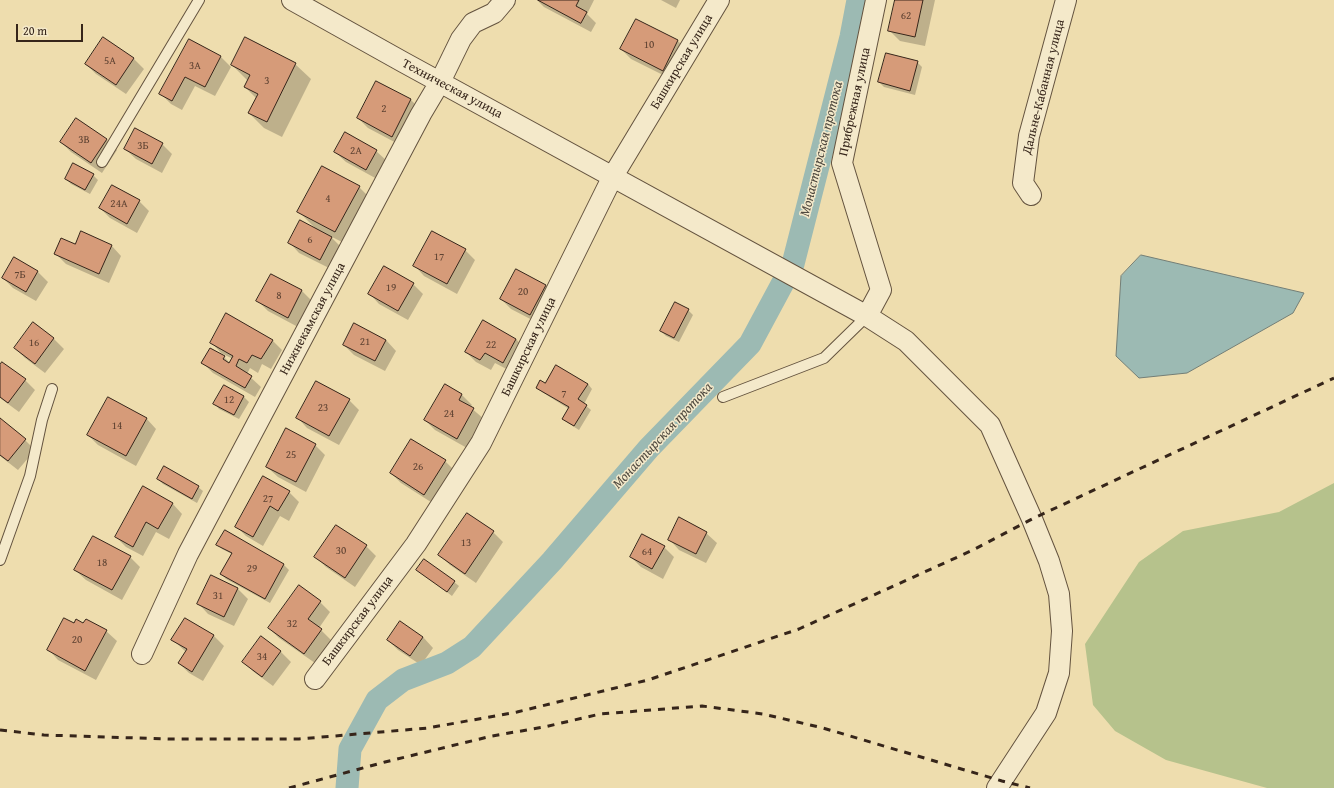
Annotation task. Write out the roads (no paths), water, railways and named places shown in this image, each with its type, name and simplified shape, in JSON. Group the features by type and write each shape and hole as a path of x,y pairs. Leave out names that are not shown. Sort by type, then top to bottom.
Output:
{"street":[{"name":"Техническая улица","path":"292,0 867,316 906,341 990,425 1049,561 1059,594 1062,631 1059,673 1046,713 997,788"},
{"name":"Нижнекамская улица","path":"142,654 188,554 421,114 440,82 461,39 473,23 494,13 505,0"},
{"name":"Башкирская улица","path":"315,679 416,544 481,443 613,176 719,0"},
{"name":"Прибрежная улица","path":"867,316 880,290 842,163 876,0"},
{"name":"Дальне-Кабанная улица","path":"1032,196 1023,183 1029,136 1066,0"}],"lane":[{"path":"102,162 199,0"},
{"path":"723,397 824,358 867,316"},
{"path":"0,560 30,476 42,420 52,389"}],"water":[{"path":"1141,255 1304,293 1293,313 1187,373 1139,378 1116,356 1121,276"}],"waterway":[{"name":"Монастырская протока","path":"347,788 350,749 377,700 403,680 447,663 472,647 552,561 649,448 750,344 793,264 851,37 858,0"}],"railway":[{"path":"0,730 44,735 168,739 299,739 428,728 517,712 648,680 799,629 973,550 1032,519 1334,378"},
{"path":"289,788 385,762 492,736 544,727 600,714 702,706 763,714 823,728 1030,788"}]}
